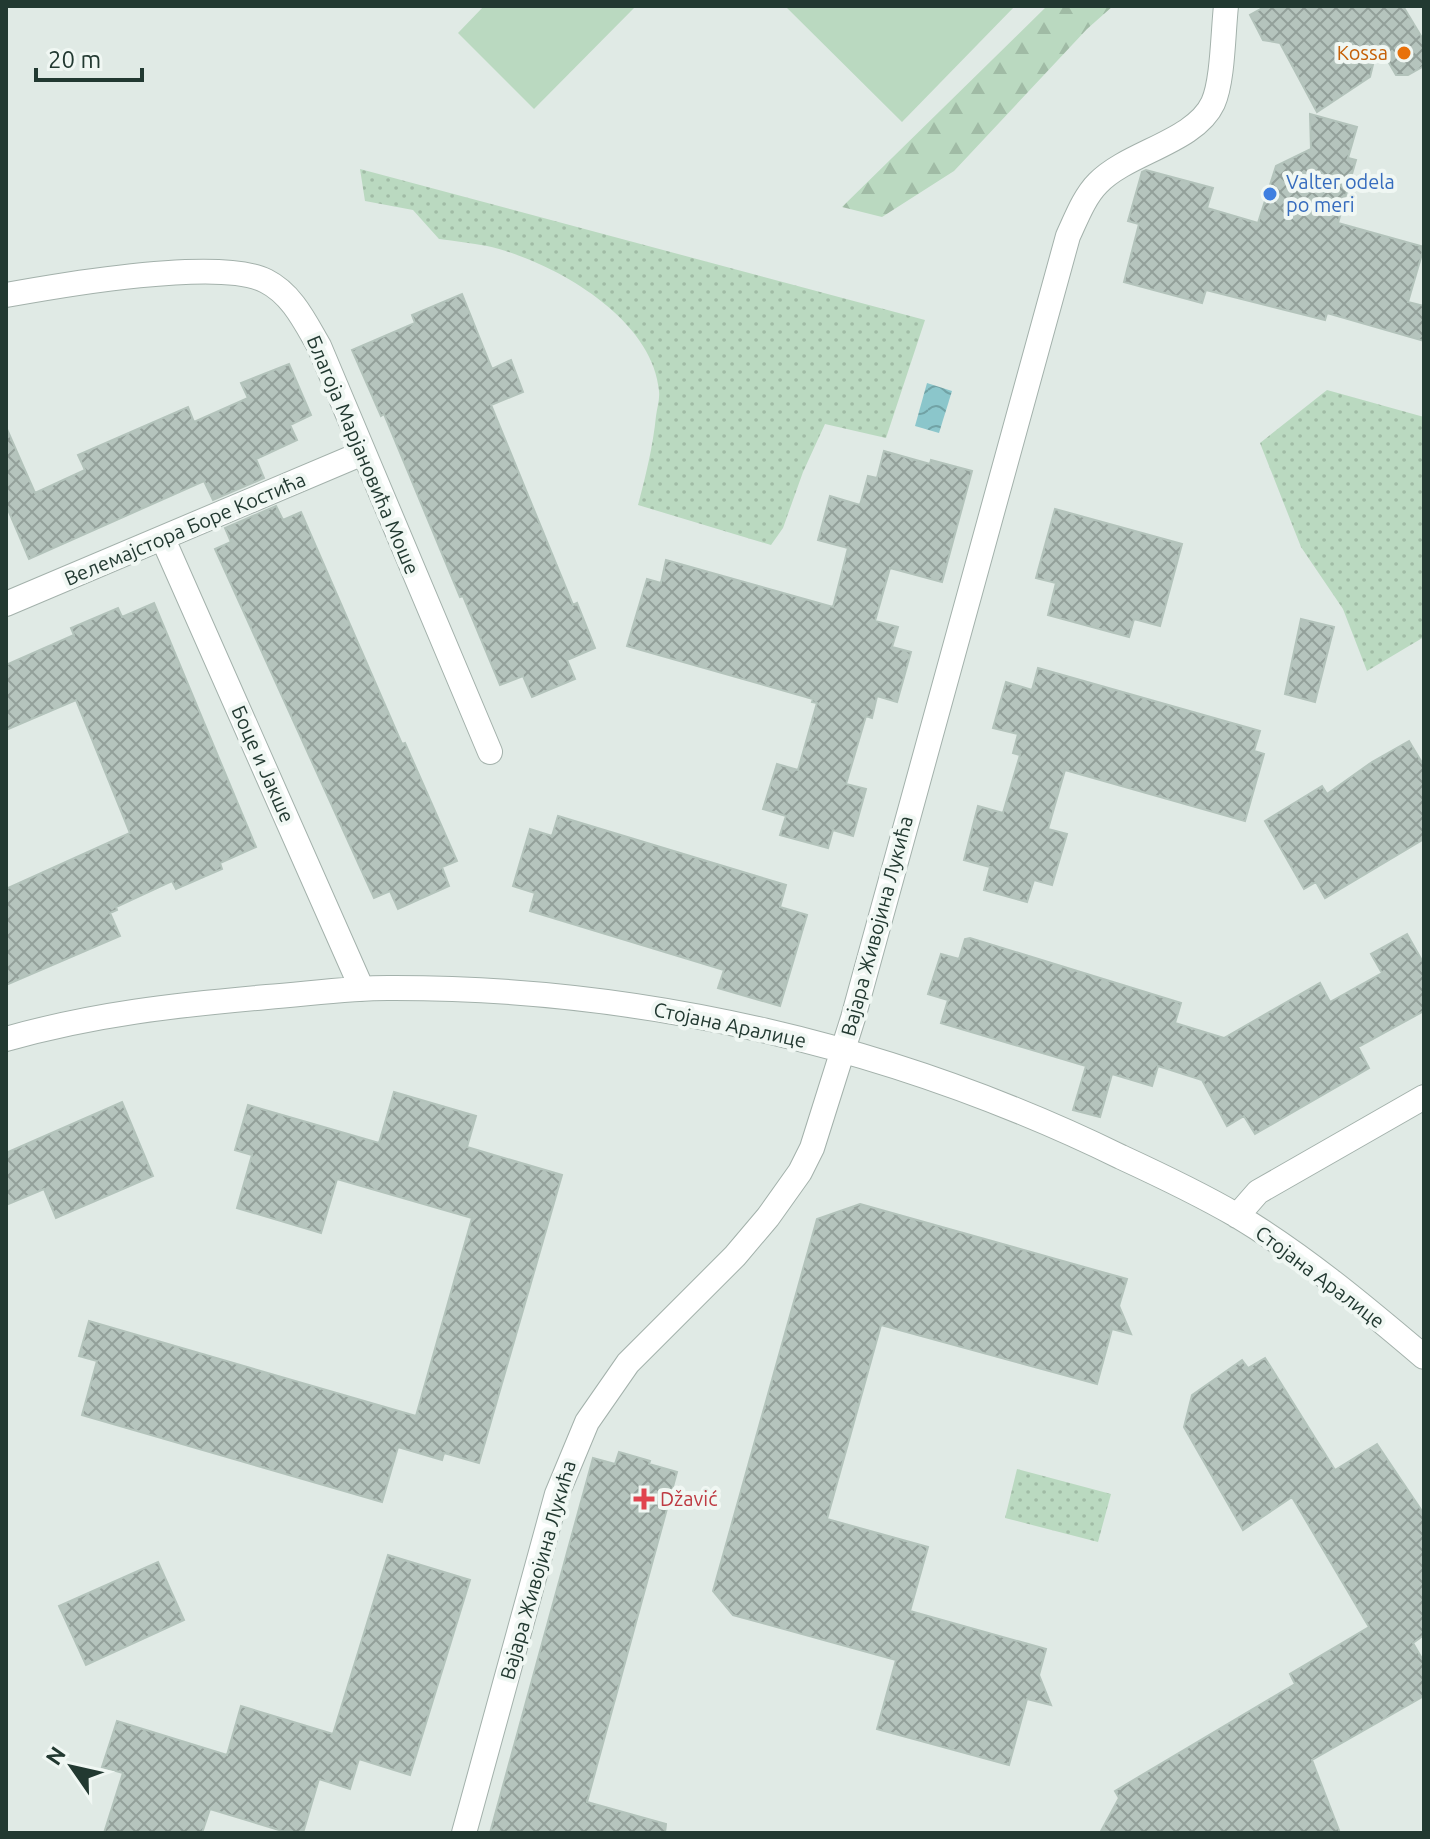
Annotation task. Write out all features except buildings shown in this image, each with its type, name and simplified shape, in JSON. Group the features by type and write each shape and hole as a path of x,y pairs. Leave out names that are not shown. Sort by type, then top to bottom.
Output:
{"street":[{"name":"Вајара Живојина Лукића","path":"464,1833 553,1507 566,1466 587,1422 628,1363 735,1256 785,1194 812,1148 843,1050 1068,236 1098,183 1121,165 1196,125 1207,115 1217,95 1226,6"},
{"name":"Благоја Марјановића Моше","path":"6,295 150,275 237,271 265,280 289,299 319,346 490,752"},
{"name":"Велемајстора Боре Костића","path":"6,604 363,453"},
{"name":"Боце и Јакше","path":"163,539 362,989"},
{"name":"Стојана Аралице","path":"6,1039 60,1024 177,1004 362,989 477,990 608,1003 716,1019 843,1050 934,1077 1029,1114 1149,1170 1237,1216 1301,1260 1424,1357"},
{"path":"1237,1216 1258,1192 1424,1097"}],"green space":[{"path":"484,6 636,6 534,109 458,33"},
{"path":"785,6 1015,6 902,122"},
{"path":"1047,6 1113,6 1087,29 954,171 882,217 842,207"},
{"path":"360,169 925,320 886,438 825,424 803,472 783,528 771,545 638,505 659,394 653,364 639,340 619,317 569,279 541,265 487,246 439,239 413,210 365,201"},
{"path":"1327,390 1424,417 1424,637 1367,671 1343,609 1301,547 1260,443"},
{"path":"1017,1469 1111,1494 1098,1542 1005,1518"}],"water":[{"path":"927,383 952,391 939,433 915,426"}],"place":[{"name":"Kossa","path":"1404,53"},
{"name":"Valter odela po meri","path":"1270,194"},
{"name":"Džavić","path":"644,1499"}]}
